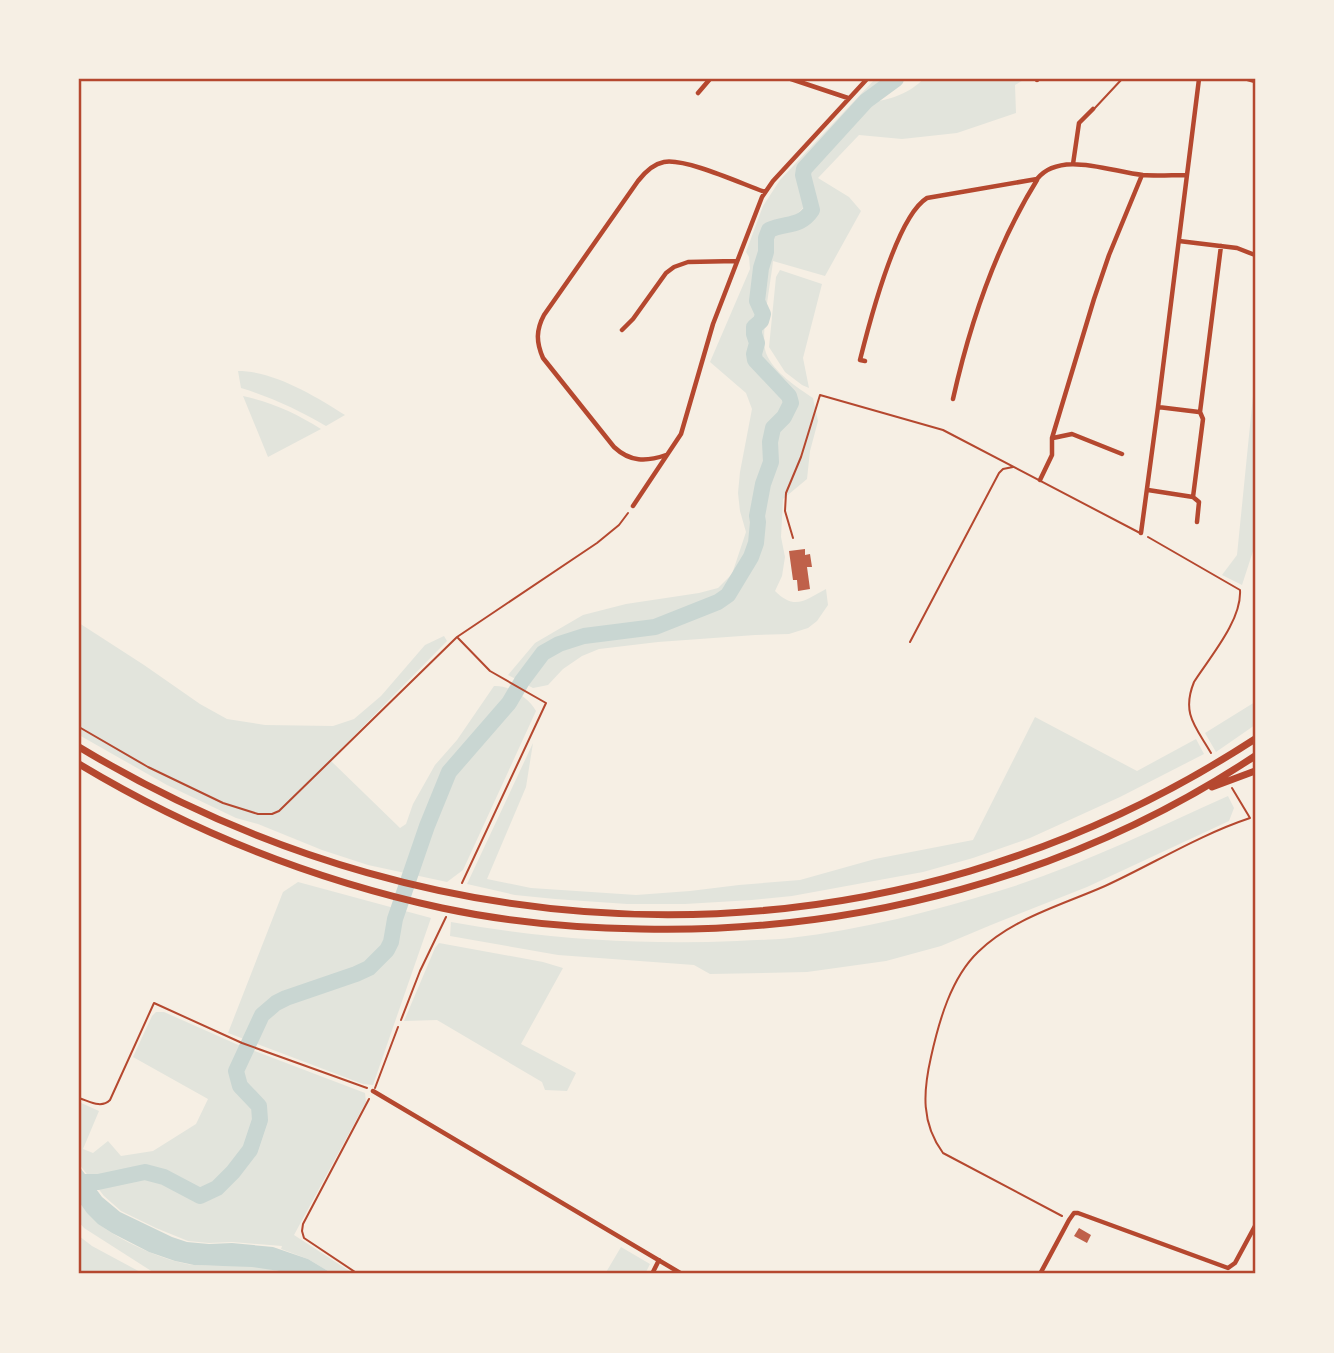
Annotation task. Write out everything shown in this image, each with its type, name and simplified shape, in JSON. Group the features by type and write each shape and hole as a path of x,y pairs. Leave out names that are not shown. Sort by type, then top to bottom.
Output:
{"highway":[{"path":"79,747 155,790 204,813 294,850 353,870 416,886 528,906 571,911 710,915 802,907 881,893 974,870 1048,844 1128,810 1198,774 1255,738"},
{"path":"79,764 157,808 221,837 300,869 413,901 494,917 607,929 710,929 806,921 897,906 1002,878 1091,845 1134,825 1195,793 1255,756"},
{"path":"1195,793 1255,771"}],"street":[{"path":"698,93 710,79"},
{"path":"791,79 848,99"},
{"path":"633,506 684,427 708,340 765,192 867,79"},
{"path":"1141,533 1199,79"},
{"path":"1248,79 1255,81"},
{"path":"1073,164 1079,123 1093,110"},
{"path":"666,455 653,459 635,459 623,455 614,447 542,358 538,342 539,327 544,315 638,181 653,166 666,162 687,164 765,192"},
{"path":"953,399 967,341 982,298 1005,242 1042,173 1061,164 1073,164 1142,175 1187,175"},
{"path":"1040,480 1052,455 1052,439 1094,299 1142,175"},
{"path":"865,361 860,360 876,296 904,227 917,205 933,196 1037,179"},
{"path":"1179,241 1237,248 1255,255"},
{"path":"1193,497 1203,419 1199,412 1221,246"},
{"path":"622,330 674,267 688,262 737,261"},
{"path":"1158,407 1199,412"},
{"path":"1052,439 1072,434 1122,454"},
{"path":"1148,491 1193,497 1199,502 1197,522"},
{"path":"373,1091 682,1274"},
{"path":"1040,1274 1074,1213 1228,1268 1235,1263 1255,1226"},
{"path":"652,1274 659,1260"}],"lane":[{"path":"1093,110 1122,79"},
{"path":"793,538 785,512 786,493 801,457 820,395 943,430 1141,533"},
{"path":"910,642 999,473 1003,469 1014,467"},
{"path":"373,1091 398,1027"}],"path":[{"path":"79,727 148,767 223,803 258,814 272,814 299,793 457,637 607,536 633,506"},
{"path":"1141,533 1240,590 1238,605 1231,622 1191,691 1189,711 1193,725 1205,742"},
{"path":"457,637 490,671 546,703 461,884"},
{"path":"1069,1220 943,1153 935,1142 925,1112 927,1075 936,1031 954,985 977,953 1009,927 1105,885 1228,825 1250,818 1238,799"},
{"path":"398,1027 420,971 446,917"},
{"path":"79,1098 99,1105 110,1100 153,1003 242,1043 373,1091 303,1224 302,1231 304,1238 358,1274"}],"shaded area":[{"path":"875,79 892,79 865,99 804,164 801,172 807,203 792,217 771,222 770,239 779,231 802,225 812,215 815,204 809,181 811,167 871,102 899,95 923,79 1025,79 1015,85 1016,113 957,133 902,139 859,135 818,178 849,197 861,211 825,276 773,261 765,322 766,353 780,373 813,398 818,421 810,451 807,479 783,499 781,537 785,557 782,576 775,591 788,601 800,602 826,589 828,605 817,621 808,628 789,634 658,642 599,649 582,656 563,669 548,685 533,688 508,675 535,643 583,615 626,604 718,588 732,574 746,532 738,493 752,409 746,393 710,362 750,269 746,252 763,206 780,180"},
{"path":"780,270 822,284 803,358 809,388 785,372 769,347 776,277"},
{"path":"238,371 280,380 345,415 326,426 285,404 241,388"},
{"path":"1255,376 1255,545 1242,585 1222,575 1237,555"},
{"path":"243,396 283,409 321,429 268,457"},
{"path":"79,623 200,704 227,719 265,725 333,726 354,719 381,696 425,645 444,636 447,641 330,760 400,828 406,824 413,804 435,765 457,740 494,686 518,693 529,701 536,711 463,870 447,882 368,865 236,818 167,785 79,735"},
{"path":"1255,702 1255,725 1216,752 1205,733"},
{"path":"1035,717 1137,771 1196,739 1204,754 1120,797 1030,838 973,858 923,872 792,896 685,904 627,904 515,895 467,884 533,743 526,787 487,879 531,888 636,895 800,880 875,859 973,840"},
{"path":"1228,796 1234,808 1229,821 1087,887 941,946 886,961 807,972 710,974 694,965 558,955 450,936 451,922 557,937 665,942 777,939 817,935 924,912 1031,880 1060,870"},
{"path":"298,882 431,918 373,1085 363,1084 228,1033 283,892"},
{"path":"439,943 563,968 521,1044 576,1073 567,1091 545,1090 542,1082 437,1020 404,1021"},
{"path":"156,1012 164,1012 236,1044 365,1093 366,1102 294,1235 354,1274 333,1274 308,1259 281,1249 282,1246 188,1241 121,1211 104,1196 79,1164 79,1102 99,1111 83,1149 93,1153 108,1141 121,1156 153,1151 196,1124 208,1099 133,1057"},
{"path":"79,1166 102,1197 120,1212 172,1237 187,1242 273,1247 308,1259 333,1274 286,1274 252,1267 194,1265 149,1252 112,1233 87,1213 79,1202"},
{"path":"79,1202 106,1229 157,1255 195,1265 253,1266 286,1274 156,1274 84,1228 79,1222"},
{"path":"79,1236 92,1246 144,1274 79,1274"},
{"path":"621,1247 650,1264 645,1274 605,1274"}],"building":[{"path":"805,549 805,555 810,554 812,567 807,567 810,589 798,591 797,580 793,580 789,551"},
{"path":"1079,1228 1091,1235 1087,1243 1074,1236"}],"waterway":[{"path":"79,1182 98,1182 145,1172 164,1177 200,1196 217,1188 250,1150 260,1120 259,1106 240,1086 236,1071 262,1015 286,998 369,968 387,950 427,826 449,772 509,703 543,653 559,644 584,636 655,627 718,602 728,595 751,557 756,543 757,516 763,484 771,462 770,442 773,428 784,417 791,403 789,396 755,360 754,354 757,343 754,327 761,321 763,314 757,301 766,238 769,230 803,220 812,210 803,175 804,169 866,101 896,79"}]}
